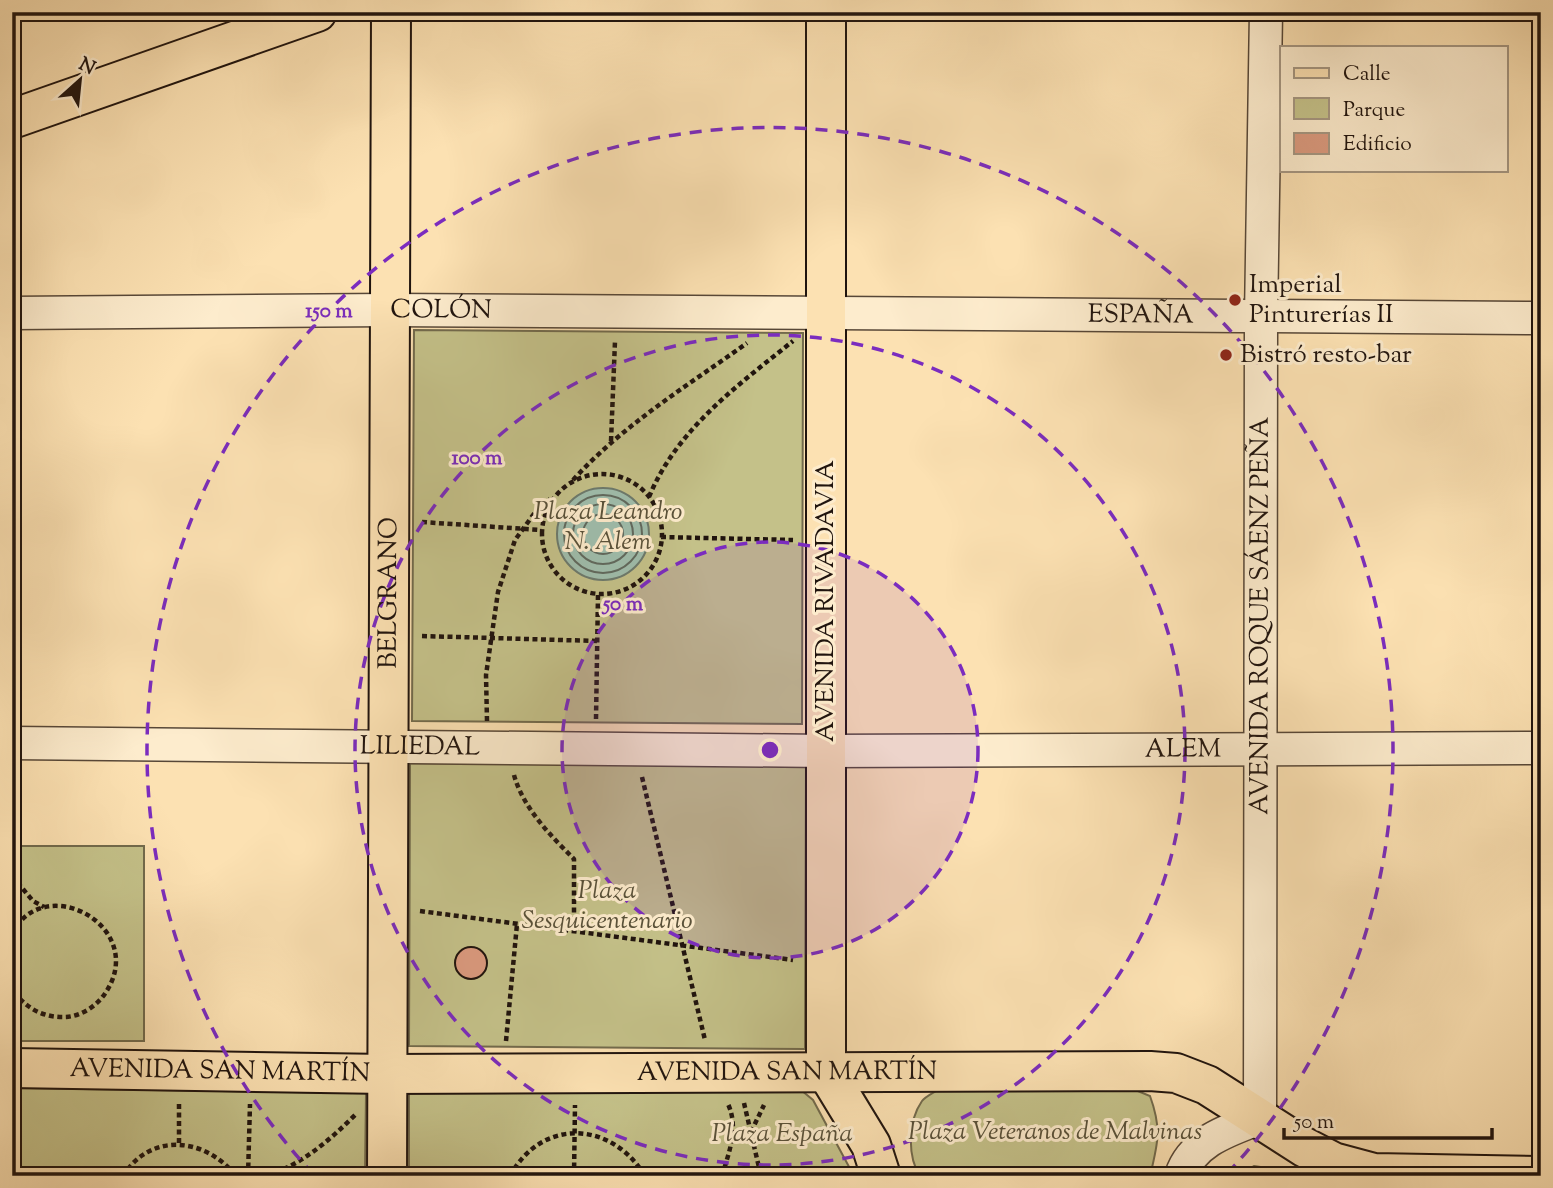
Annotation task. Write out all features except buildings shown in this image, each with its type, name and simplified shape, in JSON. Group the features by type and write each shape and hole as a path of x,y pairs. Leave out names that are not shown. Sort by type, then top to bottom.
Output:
{"main road":[{"path":"12,119 317,12"},
{"name":"BELGRANO","path":"387,1176 391,12"},
{"name":"AVENIDA RIVADAVIA","path":"826,12 826,1071"},
{"name":"AVENIDA SAN MARTÍN","path":"12,1068 386,1074 1150,1071 1176,1073 1207,1084 1304,1147 1333,1162 1374,1173 1538,1176"},
{"path":"826,1071 872,1145 881,1176"}],"street":[{"name":"AVENIDA ROQUE SÁENZ PEÑA","path":"1260,1118 1261,317 1266,12"},
{"name":"COLÓN","path":"12,313 389,310 826,315"},
{"name":"ESPAÑA","path":"826,315 1541,318"},
{"name":"LILIEDAL","path":"12,743 826,751"},
{"name":"ALEM","path":"826,751 1541,748"},
{"path":"1181,1176 1184,1165 1210,1138 1260,1118"}],"path":[{"path":"611,442 616,312"},
{"path":"574,931 574,859 548,834 531,809 498,747 486,675 489,638 498,592 515,540 536,511 570,483 611,442 788,314"},
{"path":"649,498 658,476 691,429 736,387 826,315"},
{"path":"555,495 546,511 541,530 543,548 551,566 563,580 579,590 598,594 618,592 637,583 652,568 660,549 662,528 656,508 644,491 627,479 606,474 587,476 570,483"},
{"path":"390,520 541,530"},
{"path":"661,537 826,541"},
{"path":"596,748 598,594"},
{"path":"390,635 597,641"},
{"path":"635,748 683,946 761,1176"},
{"path":"12,876 33,901 45,908"},
{"path":"12,933 28,916 45,908 62,905 80,909 96,919 107,932 114,948 116,967 111,984 102,999 87,1010 70,1017 51,1017 34,1011 19,999 12,989"},
{"path":"388,906 826,965"},
{"path":"503,1073 517,924"},
{"path":"179,1071 179,1145"},
{"path":"248,1176 251,1072"},
{"path":"722,1176 733,1142 725,1072"},
{"path":"574,1176 575,1073"},
{"path":"268,1176 301,1162 334,1137 356,1114"},
{"path":"510,1176 525,1154 544,1140 566,1133 590,1133 612,1141 631,1155 645,1176"},
{"path":"123,1176 129,1166 147,1152 167,1145 188,1145 209,1151 226,1163 236,1176"}],"green space":[{"name":"Plaza Leandro N. Alem","path":"414,330 803,333 802,724 412,721"},
{"name":"Plaza Sesquicentenario","path":"410,763 806,765 805,1049 409,1046"},
{"path":"12,846 144,846 144,1041 12,1041"},
{"name":"Plaza Veteranos de Malvinas","path":"1128,1087 1150,1096 1154,1108 1157,1136 1150,1176 920,1176 916,1168 911,1149 914,1118 922,1101 936,1091"},
{"path":"12,1088 366,1093 365,1176 12,1176"},
{"name":"Plaza España","path":"801,1090 813,1100 854,1176 409,1176 409,1092"},
{"path":"1254,1166 1281,1170 1293,1176 1236,1176"}],"water":[{"path":"603,488 621,491 636,501 646,516 649,534 646,552 636,567 621,577 603,580 585,577 570,567 560,552 557,534 560,516 570,501 585,491"}],"place":[{"name":"Imperial Pinturerías II","path":"1235,300"},
{"name":"Bistró resto-bar","path":"1226,355"}]}
